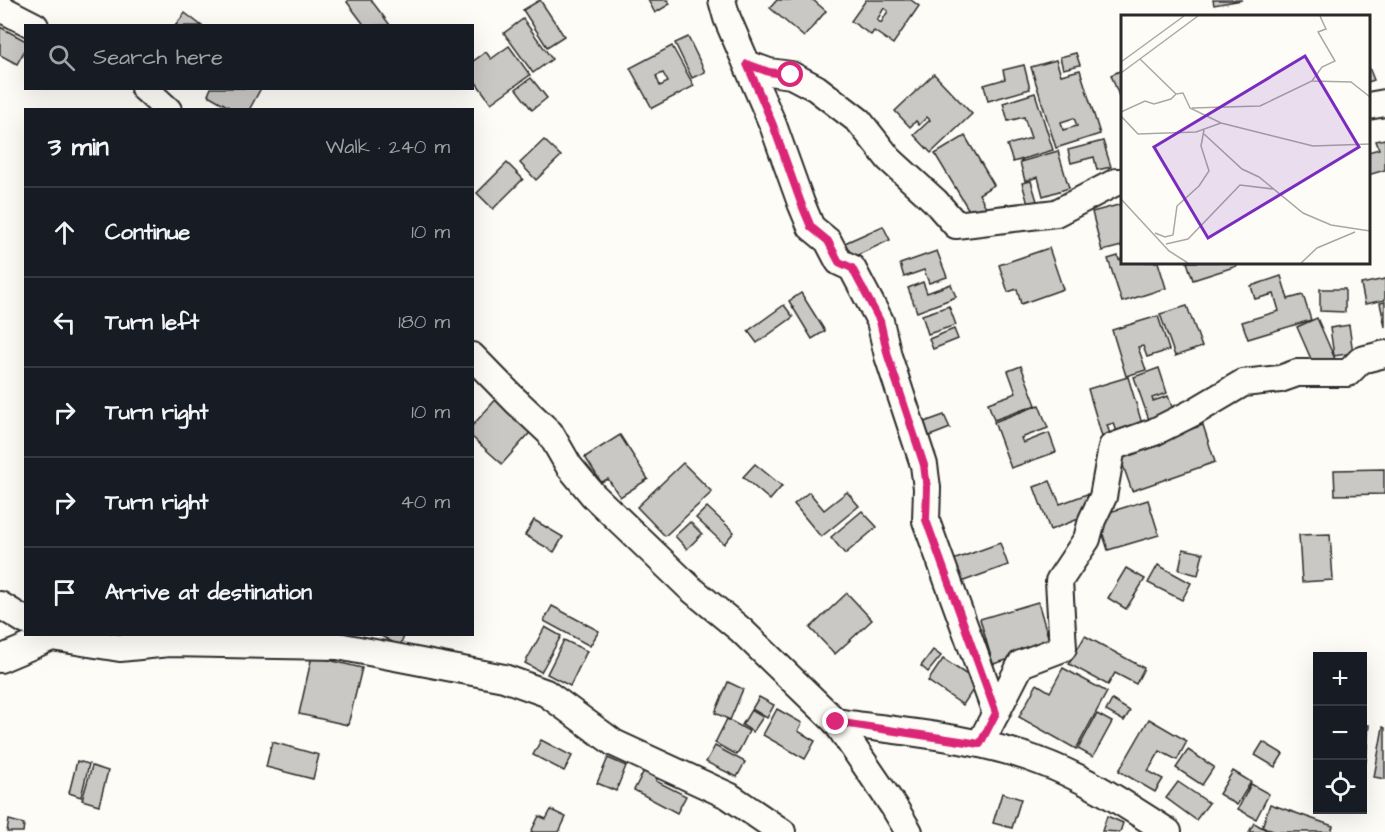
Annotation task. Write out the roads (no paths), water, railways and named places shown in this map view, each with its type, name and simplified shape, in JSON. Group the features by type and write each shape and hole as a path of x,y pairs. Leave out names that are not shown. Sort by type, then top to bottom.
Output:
{"street":[{"path":"722,0 773,125 811,227 828,241 839,262 852,268 880,321 888,356 924,465 927,488 926,520 996,713"},
{"path":"0,8 31,24"},
{"path":"747,64 769,72 791,75 816,88 850,114 859,121 889,159 935,201 956,225 1056,213 1116,182 1121,182"},
{"path":"146,90 166,108"},
{"path":"1370,106 1385,103"},
{"path":"980,744 1021,664 1063,648 1059,581 1087,539 1092,520 1103,496 1112,447 1154,432 1243,383 1280,378 1297,373 1348,373 1361,360 1385,354"},
{"path":"474,358 550,433 569,466 593,495 690,588 741,630 836,722 909,832"},
{"path":"0,605 24,620"},
{"path":"0,659 50,636 120,648 169,643 338,646 395,655 504,678 546,693 614,743 729,796 782,832"},
{"path":"836,722 980,744 1039,760 1099,788 1168,832"}]}
